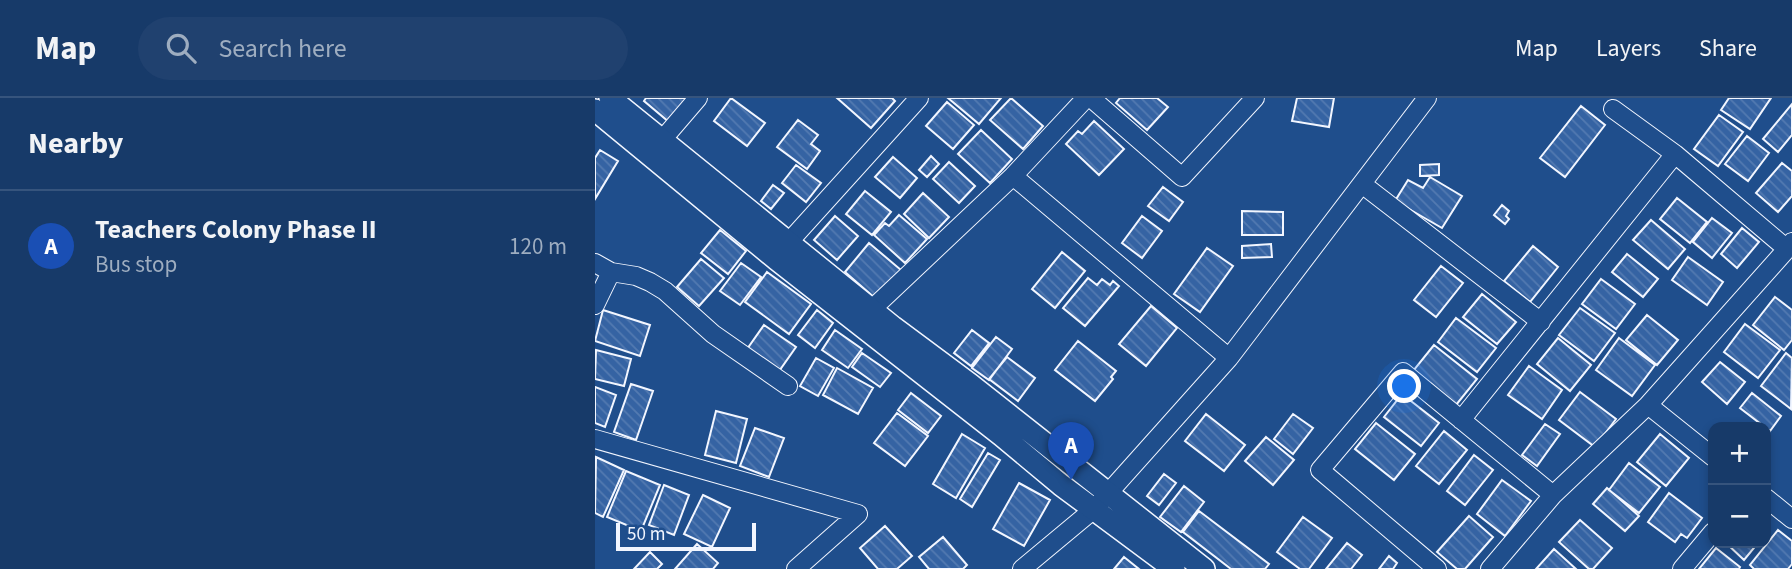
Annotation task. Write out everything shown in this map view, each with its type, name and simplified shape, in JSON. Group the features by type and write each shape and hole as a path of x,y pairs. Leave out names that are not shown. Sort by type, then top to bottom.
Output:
{"street":[{"path":"610,98 1101,501 1174,569"},
{"path":"662,140 698,98"},
{"path":"787,243 919,98"},
{"path":"871,310 1013,176 1089,98 1182,177 1255,98"},
{"path":"1022,569 1101,501 1229,358 1427,98"},
{"path":"1490,569 1553,495 1648,405 1790,245 1613,109"},
{"path":"595,110 776,259 1061,485 1101,501 1204,569"},
{"path":"1461,420 1675,154"},
{"path":"1013,176 1229,358"},
{"path":"1363,184 1541,322"},
{"path":"595,305 603,267 636,276 665,291 713,334 788,386"},
{"path":"1437,569 1320,470 1403,372 1553,495"},
{"path":"1648,405 1708,453"},
{"path":"595,439 858,514 796,569"},
{"path":"1771,502 1792,519"},
{"path":"1682,569 1708,539"}],"building":[{"path":"646,98 689,98 669,122 644,101"},
{"path":"731,98 765,123 747,146 714,121"},
{"path":"837,98 892,98 895,101 871,128"},
{"path":"948,98 1001,98 979,124"},
{"path":"1011,98 1043,126 1023,149 990,120"},
{"path":"1120,98 1157,98 1168,107 1147,130 1116,103"},
{"path":"1297,98 1334,98 1329,127 1292,121"},
{"path":"1729,98 1771,98 1750,129 1721,110"},
{"path":"947,102 974,125 953,149 926,126"},
{"path":"1792,104 1792,135 1778,152 1763,139"},
{"path":"1581,106 1605,125 1565,177 1540,158"},
{"path":"1719,115 1743,132 1718,166 1694,149"},
{"path":"798,120 818,135 811,144 820,151 807,169 777,147"},
{"path":"1094,121 1124,149 1099,175 1066,144 1078,131 1082,134"},
{"path":"981,130 1012,159 990,183 958,154"},
{"path":"1747,136 1769,153 1748,181 1725,164"},
{"path":"600,150 618,161 595,199 595,158"},
{"path":"931,156 939,164 927,177 919,170"},
{"path":"893,157 917,178 900,198 875,177"},
{"path":"949,162 975,186 959,203 933,179"},
{"path":"1782,163 1792,171 1792,196 1778,212 1756,193"},
{"path":"1439,164 1439,175 1420,176 1420,165"},
{"path":"796,165 821,183 806,202 782,183"},
{"path":"1430,177 1462,196 1442,228 1395,201 1408,180 1423,188"},
{"path":"773,185 784,193 771,209 761,201"},
{"path":"1163,187 1183,202 1169,221 1148,206"},
{"path":"865,191 891,212 872,235 846,214"},
{"path":"923,193 949,217 929,238 904,214"},
{"path":"1677,198 1707,222 1690,243 1660,219"},
{"path":"1502,205 1509,211 1506,216 1509,219 1505,224 1494,215"},
{"path":"1242,211 1283,212 1283,235 1242,235"},
{"path":"899,215 927,239 905,263 874,235 885,223 889,226"},
{"path":"835,216 858,236 837,260 814,240"},
{"path":"1142,216 1162,231 1142,258 1122,243"},
{"path":"1712,218 1732,233 1712,258 1693,242"},
{"path":"1651,220 1685,249 1668,269 1633,240"},
{"path":"1742,228 1759,242 1737,268 1721,254"},
{"path":"720,230 746,251 728,274 701,253"},
{"path":"869,243 901,270 876,299 845,272"},
{"path":"1271,244 1272,257 1242,258 1242,246"},
{"path":"1533,246 1558,267 1530,302 1504,281"},
{"path":"1207,248 1233,266 1200,312 1174,294"},
{"path":"1062,252 1085,271 1055,308 1032,289"},
{"path":"1627,254 1658,279 1643,297 1612,272"},
{"path":"1688,257 1723,282 1707,305 1672,280"},
{"path":"701,259 724,278 699,306 677,287"},
{"path":"741,263 761,277 740,305 720,291"},
{"path":"1441,266 1463,283 1436,317 1414,300"},
{"path":"767,272 811,304 789,334 745,302"},
{"path":"1088,278 1097,285 1102,279 1110,285 1113,281 1119,286 1085,326 1063,308"},
{"path":"1601,279 1635,304 1616,329 1582,304"},
{"path":"1482,294 1516,322 1497,344 1463,317"},
{"path":"1775,297 1792,310 1792,340 1784,350 1753,325"},
{"path":"1151,306 1177,328 1146,366 1119,344"},
{"path":"1580,308 1615,333 1594,361 1559,335"},
{"path":"603,310 650,325 640,356 595,341"},
{"path":"817,310 833,323 815,348 798,335"},
{"path":"1647,315 1678,340 1657,365 1626,340"},
{"path":"1456,318 1496,348 1477,372 1438,342"},
{"path":"1745,324 1780,350 1758,378 1724,352"},
{"path":"764,325 796,347 777,374 745,352"},
{"path":"835,330 862,349 848,368 822,350"},
{"path":"972,330 989,343 971,366 954,353"},
{"path":"996,337 1012,349 989,380 972,368"},
{"path":"1558,338 1591,365 1570,391 1537,364"},
{"path":"1619,338 1655,365 1632,396 1596,370"},
{"path":"1078,341 1116,371 1111,377 1113,379 1095,401 1055,370"},
{"path":"1434,345 1477,379 1456,405 1413,371"},
{"path":"596,350 631,359 624,386 595,379"},
{"path":"862,353 891,373 880,387 852,367"},
{"path":"1786,353 1792,358 1791,409 1761,386"},
{"path":"1007,357 1035,378 1018,401 989,379"},
{"path":"816,358 834,368 818,396 800,386"},
{"path":"1720,362 1745,382 1727,404 1702,382"},
{"path":"1529,366 1562,390 1542,419 1508,395"},
{"path":"837,368 873,388 858,414 823,395"},
{"path":"631,384 653,391 636,440 614,432"},
{"path":"595,387 616,395 605,427 595,423"},
{"path":"1580,392 1616,419 1595,447 1559,420"},
{"path":"911,393 941,416 928,433 898,410"},
{"path":"1752,393 1781,416 1771,430 1771,422 1758,422 1740,408"},
{"path":"1402,394 1439,423 1421,446 1384,417"},
{"path":"716,411 747,419 736,463 705,455"},
{"path":"897,413 928,436 905,466 874,443"},
{"path":"1206,414 1245,445 1224,471 1185,441"},
{"path":"1293,414 1313,428 1293,454 1274,439"},
{"path":"1376,423 1415,454 1394,480 1355,449"},
{"path":"1545,424 1560,434 1537,466 1522,455"},
{"path":"755,428 784,438 769,477 740,466"},
{"path":"1444,431 1467,450 1439,484 1416,466"},
{"path":"962,434 985,448 956,498 933,484"},
{"path":"1660,434 1689,458 1666,486 1637,462"},
{"path":"1266,437 1294,460 1273,485 1245,461"},
{"path":"988,453 1000,460 972,507 960,499"},
{"path":"1474,455 1493,470 1465,505 1447,491"},
{"path":"596,457 624,470 603,517 595,513"},
{"path":"1629,463 1660,487 1639,513 1609,490"},
{"path":"626,471 660,485 641,531 607,517"},
{"path":"1164,474 1176,483 1159,505 1147,496"},
{"path":"1502,480 1531,501 1505,536 1477,514"},
{"path":"1019,483 1050,500 1024,546 993,529"},
{"path":"664,485 689,495 674,535 649,525"},
{"path":"1184,486 1204,502 1181,532 1160,517"},
{"path":"1607,488 1639,516 1625,531 1593,504"},
{"path":"1669,493 1702,518 1687,538 1681,534 1675,542 1648,522"},
{"path":"703,495 730,508 712,547 684,534"},
{"path":"1199,511 1269,564 1265,569 1231,569 1183,532"},
{"path":"1469,516 1493,537 1465,569 1457,569 1437,552"},
{"path":"1303,517 1332,538 1309,569 1300,569 1277,552"},
{"path":"1580,520 1612,548 1593,569 1589,569 1559,542"},
{"path":"885,526 912,556 897,569 878,569 860,548"},
{"path":"1778,530 1792,541 1792,564 1788,569 1754,569 1750,565 1764,548 1771,548 1771,539"},
{"path":"943,537 967,565 963,569 929,569 919,557"},
{"path":"1347,543 1362,555 1351,569 1326,569"},
{"path":"697,544 718,563 713,569 675,569"},
{"path":"1716,548 1740,567 1739,569 1699,569"},
{"path":"1731,548 1754,548 1744,560"},
{"path":"1554,549 1576,569 1536,569"},
{"path":"650,552 662,564 657,569 634,569"},
{"path":"1389,556 1397,563 1393,569 1379,569"},
{"path":"1124,557 1139,569 1114,569"}],"place":[{"name":"Teachers Colony Phase II","path":"1071,480"}]}
